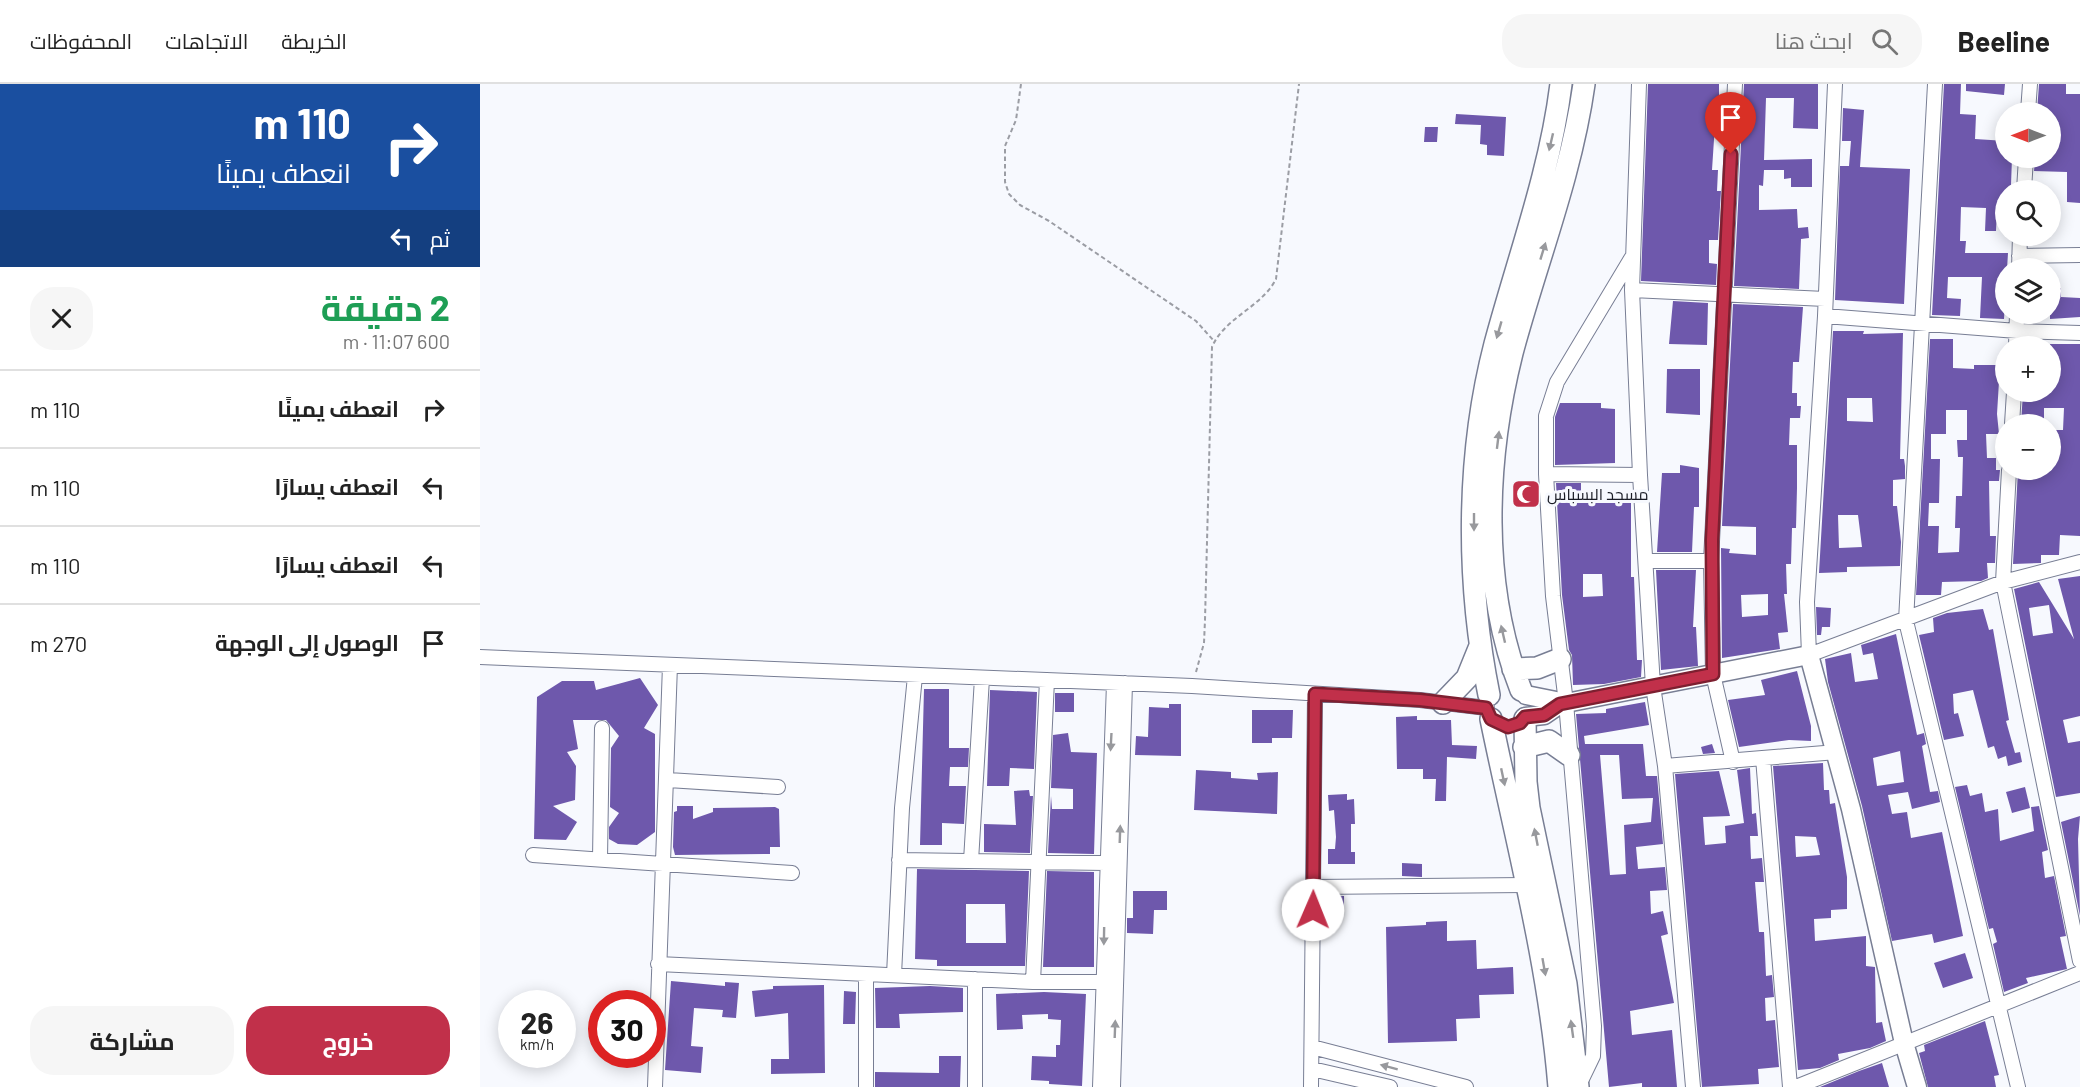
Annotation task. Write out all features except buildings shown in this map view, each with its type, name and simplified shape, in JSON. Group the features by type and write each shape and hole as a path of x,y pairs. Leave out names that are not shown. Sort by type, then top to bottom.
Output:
{"main road":[{"path":"1559,1087 1549,997 1489,708 1480,646 1475,585 1474,503 1482,408 1495,345 1545,167 1561,84"},
{"path":"1578,1087 1566,984 1529,808 1524,747 1525,718 1529,706 1513,669 1500,626 1494,581 1492,507 1497,445 1512,353 1566,177 1584,84"},
{"path":"1443,703 1467,678 1480,646"},
{"path":"1513,669 1537,668 1560,659"},
{"path":"1489,708 1504,685 1523,692"},
{"path":"1489,708 1508,727 1525,718"},
{"path":"1524,747 1549,741 1569,755"}],"street":[{"path":"1639,84 1632,290 1640,475 1653,686 1665,766 1693,1087"},
{"path":"1733,762 1713,674 1711,561 1735,84"},
{"path":"1835,84 1825,316 1807,602 1809,655 1837,752 1904,1042 1917,1087"},
{"path":"1935,84 1906,621 2018,1087"},
{"path":"2029,102 2030,84"},
{"path":"1578,1087 1593,1056 1594,1026 1553,596 1546,474 1546,416 1550,396 1633,255"},
{"path":"2054,258 2080,255"},
{"path":"1632,290 1825,299"},
{"path":"1825,316 2017,331 2080,333"},
{"path":"2017,324 2017,336"},
{"path":"1546,474 1640,475"},
{"path":"2008,480 2003,582 2080,961"},
{"path":"1646,561 1711,561"},
{"path":"1525,718 1544,715 1563,704 1809,655 1906,621 2003,582 2080,562"},
{"path":"480,657 1192,686 1489,708"},
{"path":"655,1087 658,964 668,780 670,665"},
{"path":"894,975 902,808 915,676"},
{"path":"971,861 982,678"},
{"path":"1033,982 1047,680"},
{"path":"1113,1087 1106,863 1119,683"},
{"path":"1100,1087 1110,982 1119,683"},
{"path":"1523,692 1563,704"},
{"path":"1311,1087 1315,694"},
{"path":"600,859 602,728"},
{"path":"1665,766 1837,752"},
{"path":"1763,758 1790,1087"},
{"path":"668,780 778,788"},
{"path":"533,855 663,862 792,873"},
{"path":"899,860 1106,863"},
{"path":"1314,887 1525,885"},
{"path":"658,964 1033,982 1110,982"},
{"path":"1796,1087 2080,973"},
{"path":"866,974 866,1087"},
{"path":"975,979 975,1087"},
{"path":"1312,1047 1423,1082 1466,1087"},
{"path":"1312,1069 1390,1087"}],"path":[{"path":"1020,84 1016,120 1005,146 1005,182 1010,194 1020,205 1048,221 1196,321 1214,341"},
{"path":"1192,686 1204,643 1212,347 1214,341 1271,290 1276,279 1299,84"}],"place":[{"name":"مسجد البسباس","path":"1526,494"}],"route":[{"path":"1313,910 1315,694 1420,700 1486,708 1496,724 1508,727 1520,723 1525,717 1544,715 1560,704 1713,674 1711,561 1731,154"}]}
